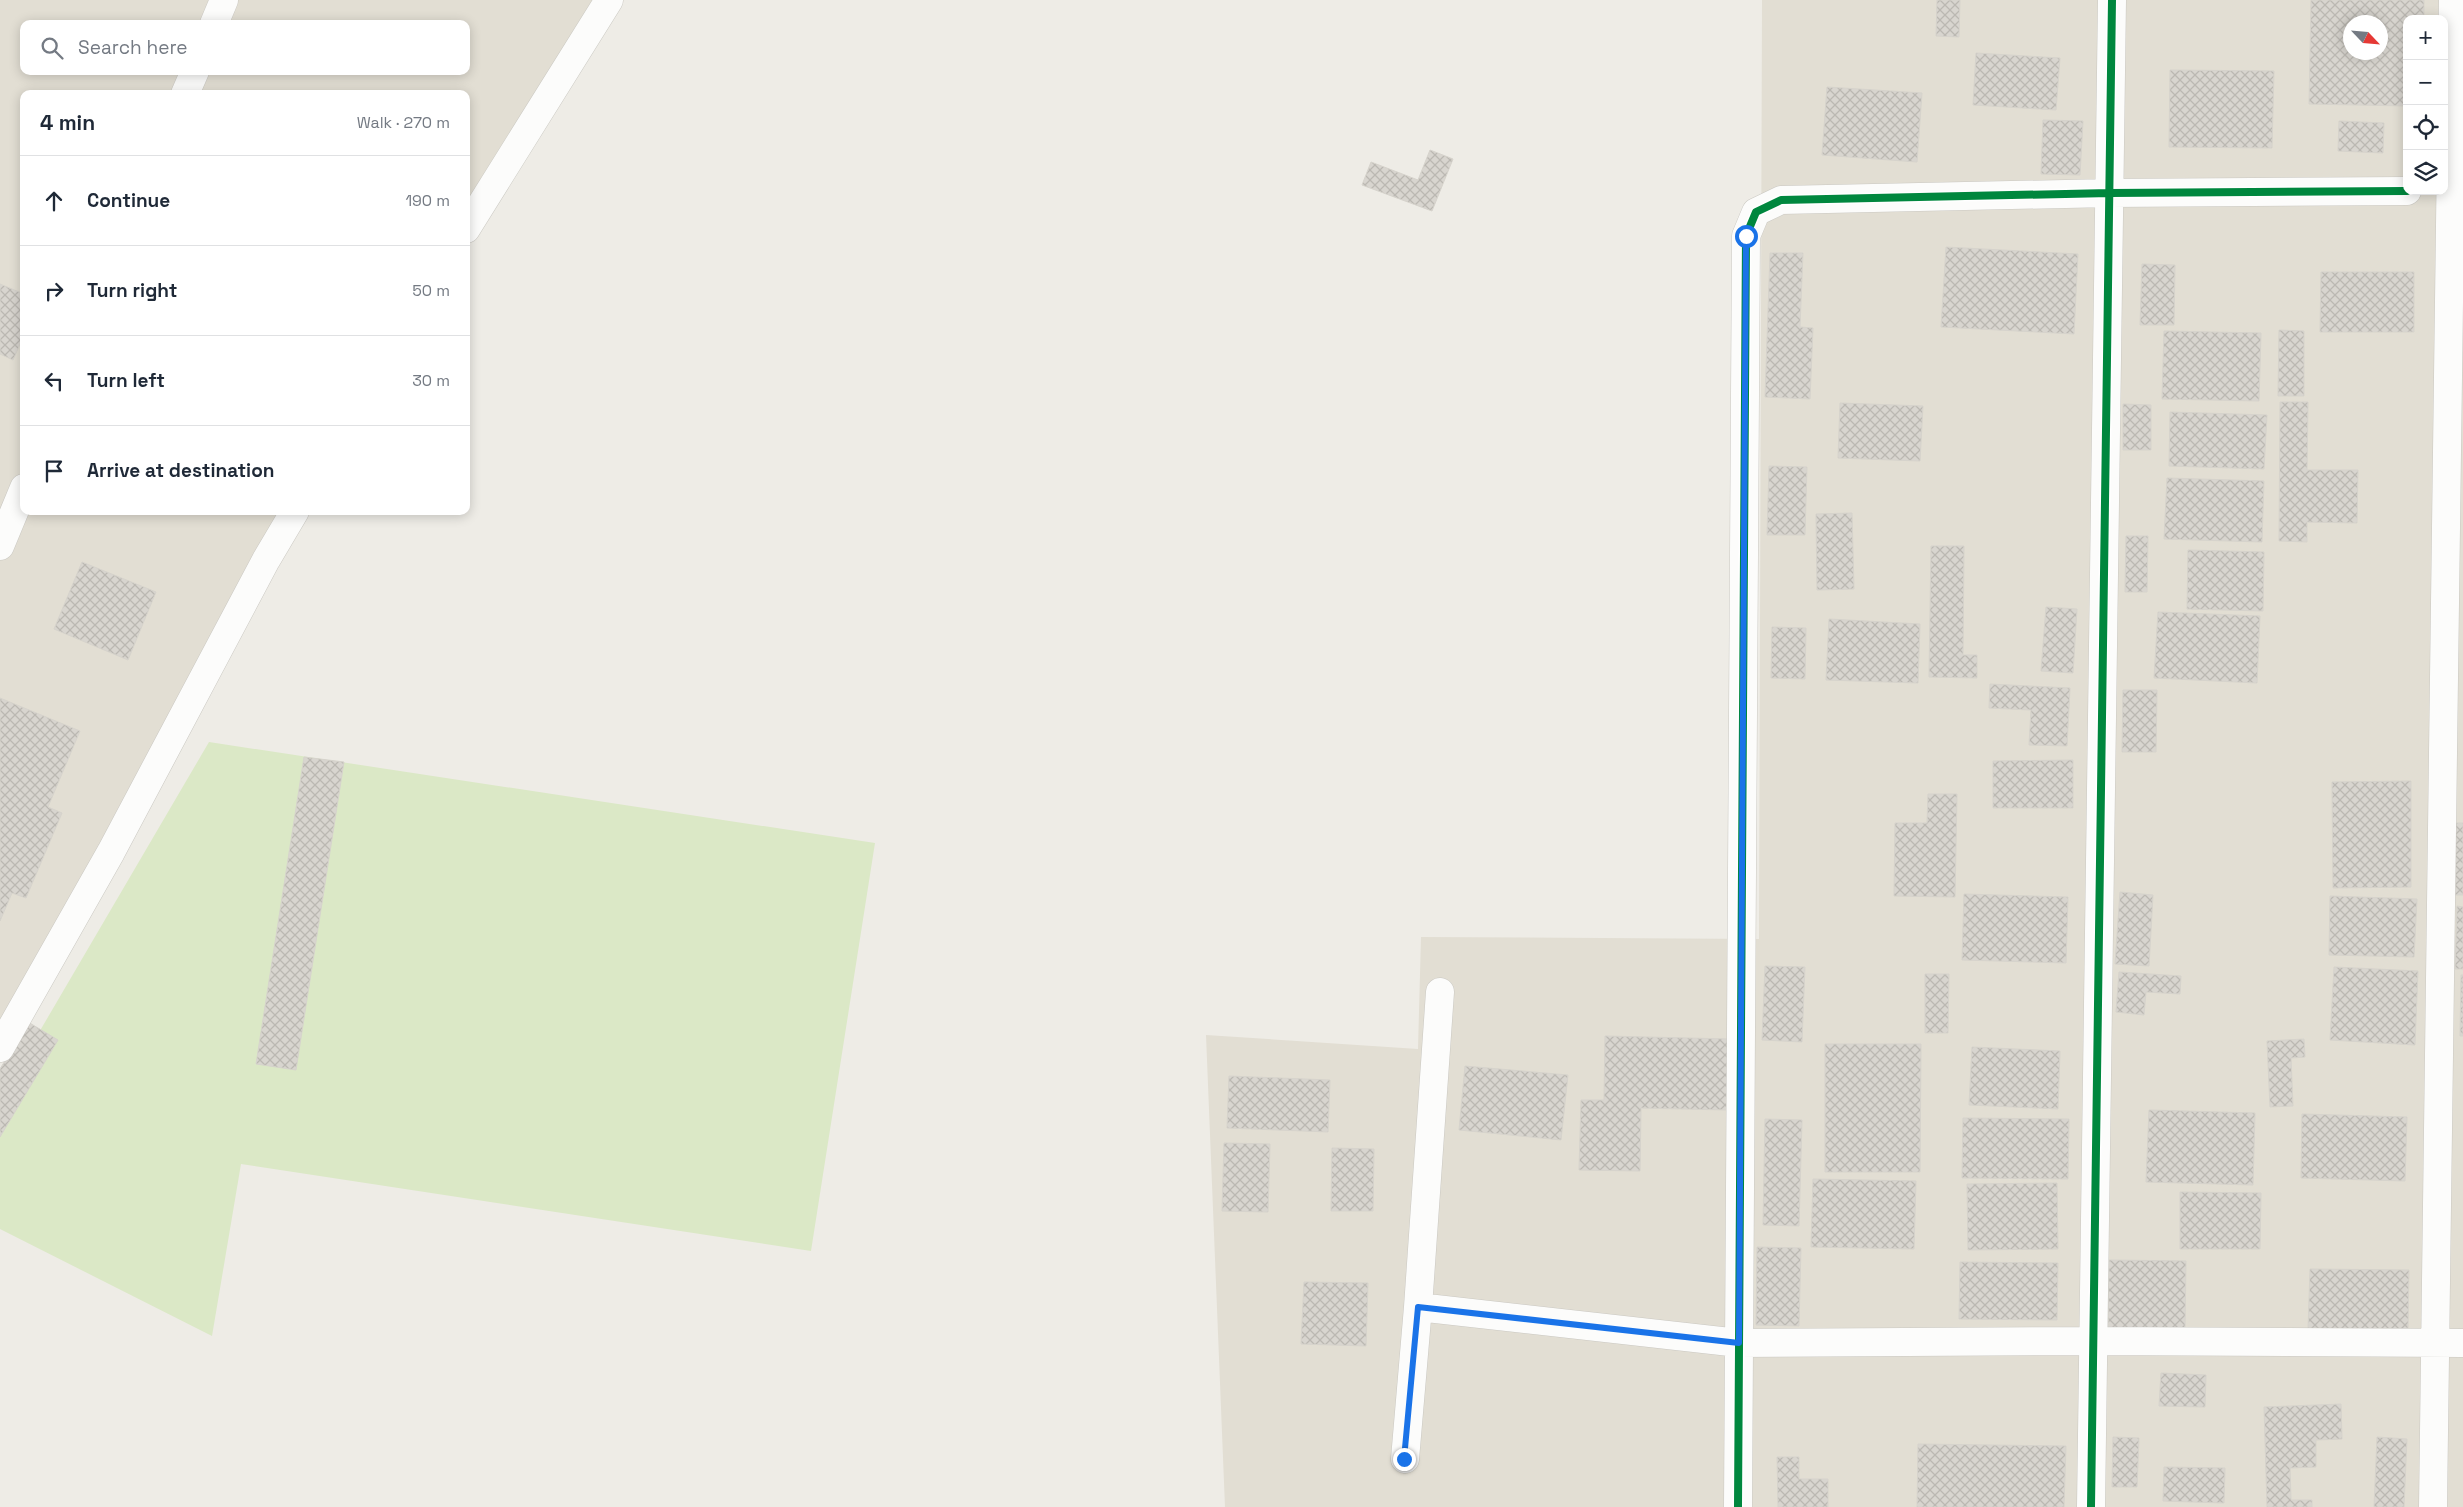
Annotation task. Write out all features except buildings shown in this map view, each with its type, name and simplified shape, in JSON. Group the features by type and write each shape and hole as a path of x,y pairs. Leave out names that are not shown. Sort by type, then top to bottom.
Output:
{"street":[{"path":"216,20 224,0"},
{"path":"470,223 609,0"},
{"path":"2091,1507 2112,0"},
{"path":"2433,1507 2450,1343 2454,0"},
{"path":"188,90 193,75"},
{"path":"1738,1507 1746,236 1756,212 1781,200 2110,193 2403,191"},
{"path":"0,546 20,498"},
{"path":"0,1048 111,852 261,568 293,515"},
{"path":"1404,1459 1418,1307 1440,992"},
{"path":"1418,1307 1739,1343 2093,1341 2450,1343"}],"shaded area":[{"path":"0,0 609,0 470,223 470,90 20,90 20,515 293,515 0,1048"},
{"path":"1762,0 2463,0 2463,1507 1225,1507 1206,1035 1418,1049 1421,937 1759,939"}],"green space":[{"path":"209,742 875,843 811,1251 241,1164 212,1336 0,1229 0,1099"}],"cycle path":[{"path":"2091,1507 2112,0"},
{"path":"1738,1507 1746,236 1756,212 1781,200 2110,193 2403,191"}],"route":[{"path":"1404,1459 1418,1307 1739,1343 1746,236"}]}
